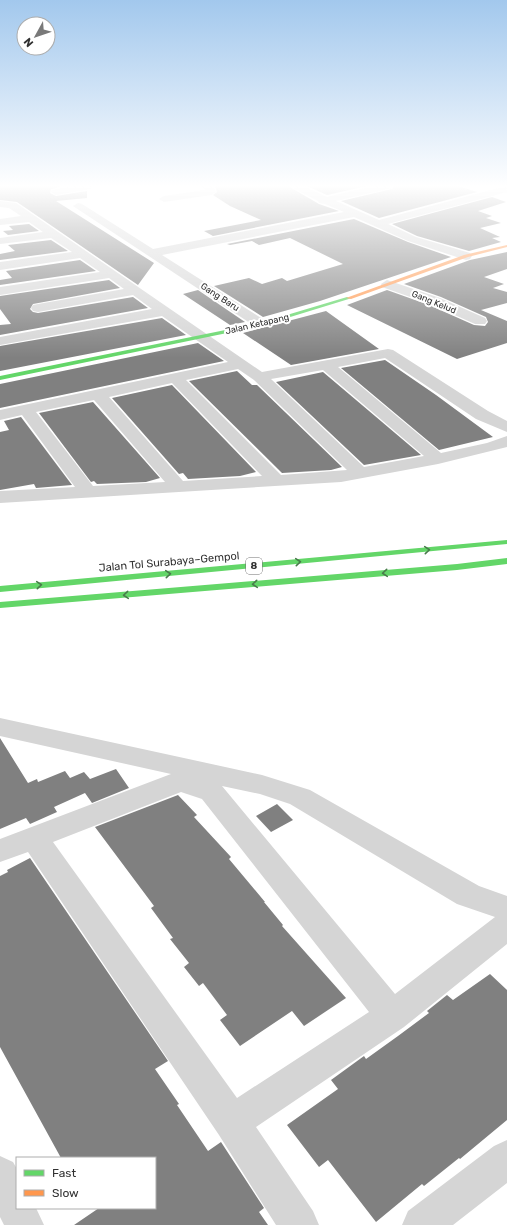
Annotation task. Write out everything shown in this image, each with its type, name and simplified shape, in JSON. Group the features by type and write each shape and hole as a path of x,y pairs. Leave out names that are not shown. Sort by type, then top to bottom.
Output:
{"main road":[{"name":"Jalan Ketapang","path":"0,378 261,324 337,302 466,256 504,249"},
{"name":"Jalan Tol Surabaya–Gempol","path":"0,589 507,542"},
{"name":"8","path":"0,605 457,567 507,561"}],"street":[{"path":"67,243 259,377 360,474"},
{"name":"Gang Baru","path":"136,243 261,324"},
{"path":"151,253 202,243"},
{"path":"425,243 466,256"},
{"path":"0,266 82,254"},
{"path":"0,291 111,274"},
{"name":"Gang Kelud","path":"387,284 435,301 480,321"},
{"path":"20,288 57,331"},
{"path":"38,308 136,291"},
{"path":"0,341 164,310"},
{"path":"259,377 388,353 482,415 507,427"},
{"path":"0,415 241,364"},
{"path":"326,364 438,459"},
{"path":"175,378 276,480"},
{"path":"98,394 178,486"},
{"path":"26,410 87,491"},
{"path":"0,497 360,474 492,447 507,441"},
{"path":"6,733 187,776 262,785 300,797 468,895 507,909"},
{"path":"0,851 187,776"},
{"path":"187,776 212,792 392,1016"},
{"path":"34,838 232,1122 299,1225"},
{"path":"232,1122 392,1016 507,926"},
{"path":"422,1225 507,1159"},
{"path":"0,1175 16,1208"},
{"path":"16,1209 24,1225"}],"building":[{"path":"24,243 56,243 68,251 0,260 0,254 15,251 8,245"},
{"path":"77,243 123,243 154,263 138,285"},
{"path":"231,243 240,243 230,245 227,244"},
{"path":"256,243 267,243 259,245"},
{"path":"301,243 411,243 451,257 320,301 263,317 214,286 249,278 262,284 282,278 287,281 343,264"},
{"path":"442,243 497,243 469,251"},
{"path":"507,252 507,269 484,277 504,284 493,288 507,292 507,303 481,310 507,321 507,343 457,359 347,305 387,290 429,305 474,325 485,326 488,322 486,317 441,297 404,284 470,260"},
{"path":"80,260 96,271 0,285 0,280 12,278 6,271"},
{"path":"109,280 120,288 33,304 30,309 33,312 38,313 133,297 148,308 0,335 0,325 11,324 0,309 0,296"},
{"path":"198,290 245,322 230,325 183,294"},
{"path":"326,311 379,349 291,365 243,333"},
{"path":"162,318 186,335 0,371 0,346"},
{"path":"198,343 224,361 0,408 0,384"},
{"path":"385,360 493,437 439,450 341,368"},
{"path":"237,371 252,385 257,385 342,467 331,470 282,473 189,381"},
{"path":"323,372 421,455 364,465 276,382"},
{"path":"172,385 256,472 240,476 188,479 183,473 179,474 112,398"},
{"path":"93,402 160,478 146,482 97,484 94,481 91,482 39,413"},
{"path":"21,417 72,485 36,488 34,484 0,490 0,432 9,430 4,421"},
{"path":"0,738 28,783 37,779 38,782 65,771 70,778 84,772 90,779 116,769 129,788 92,803 85,793 54,807 57,812 30,824 26,818 0,829"},
{"path":"178,795 197,815 194,817 231,857 229,859 265,902 283,925 282,926 346,998 304,1026 292,1011 240,1046 220,1020 227,1015 203,983 199,986 184,967 189,963 170,939 173,938 151,908 154,906 95,827"},
{"path":"277,804 293,820 271,832 256,816"},
{"path":"30,858 168,1061 155,1069 179,1104 177,1105 208,1151 221,1142 264,1208 259,1212 268,1225 74,1225 98,1209 156,1209 156,1157 60,1157 0,1047 0,876 8,872 7,870"},
{"path":"490,974 507,990 507,1120 460,1159 459,1158 424,1186 422,1184 376,1222 328,1160 319,1167 287,1125 338,1089 331,1080 364,1056 366,1059 398,1036 429,1013 427,1011 447,995 453,1000"}],"traffic: fast":[{"path":"0,378 261,324 349,298"},
{"path":"0,589 507,542"},
{"path":"0,605 457,567 507,561"}],"traffic: slow":[{"path":"349,298 466,256 507,246"}]}
